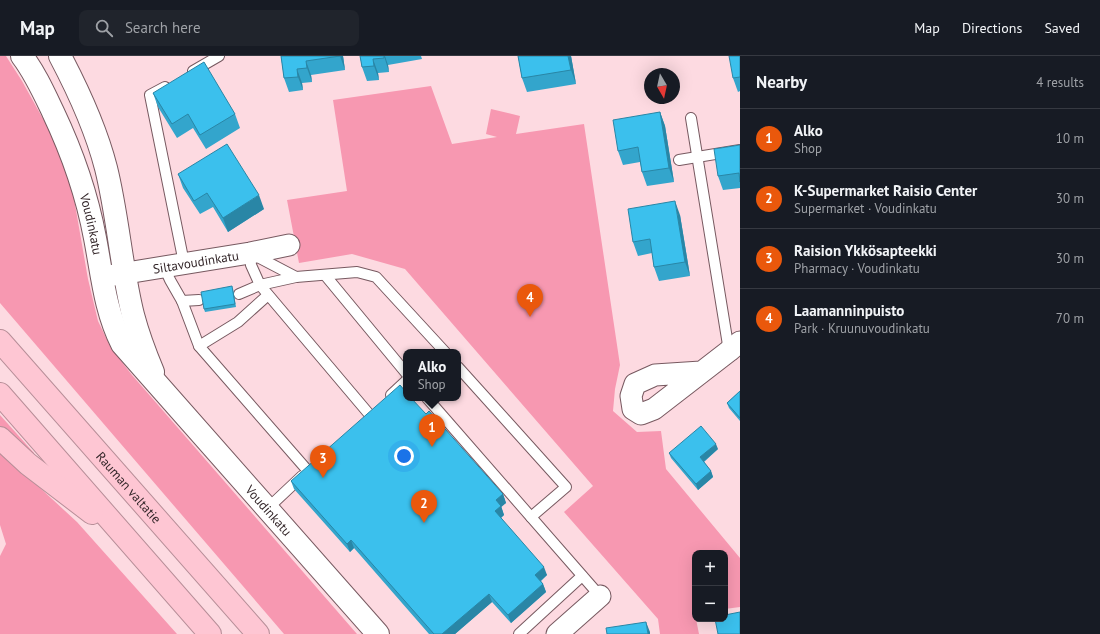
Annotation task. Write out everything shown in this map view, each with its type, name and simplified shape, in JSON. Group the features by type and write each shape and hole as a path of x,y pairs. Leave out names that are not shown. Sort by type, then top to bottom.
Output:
{"highway":[{"name":"Rauman valtatie","path":"0,341 258,634"},
{"path":"0,394 210,634"},
{"path":"0,438 28,464 128,540"}],"main road":[{"name":"Voudinkatu","path":"22,56 45,95 58,121 74,161 87,200 109,312 115,331 122,344 378,634"},
{"name":"Voudinkatu","path":"60,56 82,100 100,146 111,192 133,314 144,351 160,388"}],"street":[{"name":"Siltavoudinkatu","path":"102,277 250,253 289,245"},
{"path":"701,372 734,347"},
{"path":"557,634 600,596"}],"lane":[{"path":"184,76 219,56"},
{"path":"170,83 150,95 184,263"},
{"path":"691,118 734,347"},
{"path":"679,160 740,150"},
{"path":"250,253 296,278"},
{"path":"250,253 251,265 260,285 369,414"},
{"path":"164,267 182,301 199,346 311,468 267,509"},
{"path":"239,294 260,285 296,278 357,272 376,276 439,349"},
{"path":"326,275 403,369"},
{"path":"199,346 238,322 268,295"},
{"path":"182,301 199,300"},
{"path":"461,370 566,487 531,517"},
{"path":"385,400 403,384"},
{"path":"430,401 600,596"},
{"path":"519,634 582,576"}],"shaded area":[{"path":"0,56 6,56 22,81 57,144 73,193 88,279 98,321 111,348 132,375 357,634 284,634 0,303"},
{"path":"431,86 452,144 497,137 486,134 491,109 520,116 516,134 584,124 620,365 615,389 613,411 637,432 661,431 666,469 740,558 740,607 728,609 728,550 692,550 692,622 697,622 699,634 660,634 658,619 564,512 593,486 405,269 352,254 299,263 287,200 347,191 333,100"},
{"path":"0,415 34,453 32,457 0,429"},
{"path":"0,451 77,522 177,634 0,634 0,556 6,544 0,525"}],"building":[{"path":"281,56 340,56 306,61 307,68 297,69 298,77 284,78"},
{"path":"360,56 384,56 384,58 373,59 374,66 362,67"},
{"path":"518,56 568,56 571,70 522,78"},
{"path":"729,56 740,56 740,77 733,78"},
{"path":"204,62 235,114 200,135 188,114 172,124 153,93"},
{"path":"660,112 669,168 642,172 638,147 618,151 613,120"},
{"path":"227,144 259,195 223,218 207,193 194,201 178,174"},
{"path":"740,145 740,182 739,173 718,176 714,149"},
{"path":"675,201 685,262 654,267 650,239 633,242 628,209"},
{"path":"232,286 235,304 204,309 201,292"},
{"path":"400,385 403,388 403,401 414,401 426,414 429,411 503,494 496,500 501,506 495,511 544,567 535,575 543,584 508,615 489,594 442,634 434,634 351,540 347,544 291,481"},
{"path":"740,391 740,418 727,403"},
{"path":"701,426 716,444 700,457 711,471 696,484 669,453"},
{"path":"740,612 740,634 718,634 716,622 728,622 728,614"},
{"path":"646,622 648,634 607,634 606,628"}],"place":[{"name":"Laamanninpuisto","path":"530,317"},
{"name":"Alko","path":"432,447"},
{"name":"Raision Ykkösapteekki","path":"323,478"},
{"name":"K-Supermarket Raisio Center","path":"424,523"}]}
